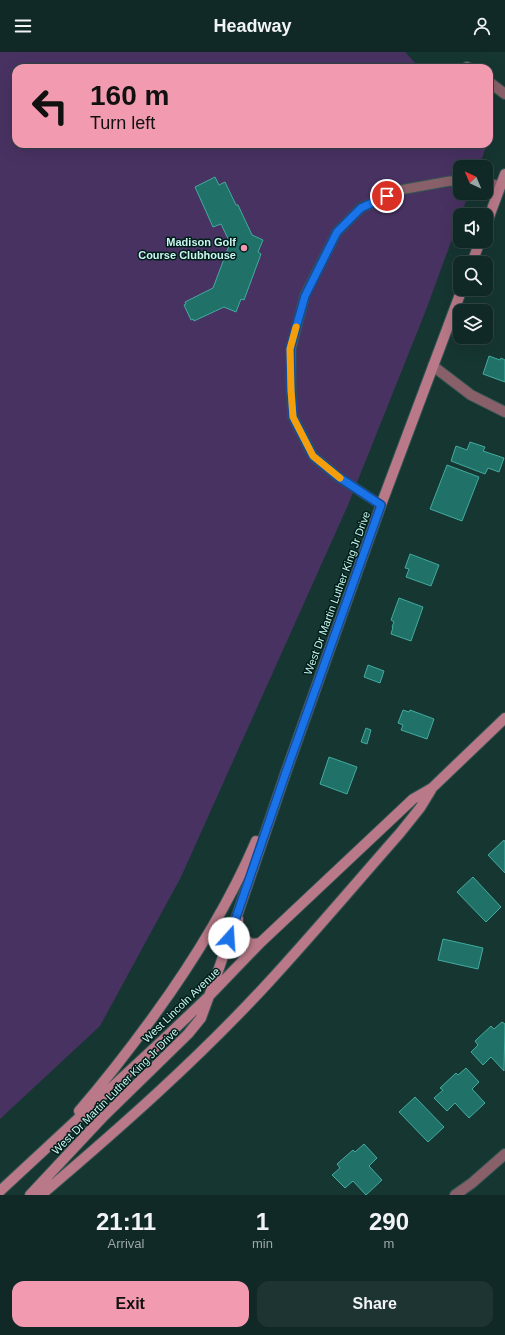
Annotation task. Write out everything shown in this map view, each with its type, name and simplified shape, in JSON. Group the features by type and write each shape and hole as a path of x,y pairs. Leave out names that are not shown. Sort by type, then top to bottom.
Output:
{"main road":[{"path":"493,208 505,174"},
{"name":"West Dr Martin Luther King Jr Drive","path":"30,1195 102,1118 188,1034 201,1018 286,772 381,505 459,296"},
{"name":"West Lincoln Avenue","path":"0,1191 208,997 260,943 413,799 432,788 505,718"},
{"name":"West Dr Martin Luther King Jr Drive","path":"40,1154 120,1062 189,966 210,933 253,848 286,772"},
{"name":"West Lincoln Avenue","path":"41,1195 101,1144 169,1082 267,984 400,833 420,808 432,788"},
{"path":"242,900 238,924 239,931 242,937 249,943 260,943"}],"street":[{"path":"493,85 505,94"},
{"path":"433,366 471,395 505,412"},
{"path":"455,1195 476,1180 505,1154"}],"lane":[{"path":"381,505 337,476 313,456 293,417 290,349 305,296 337,232 361,208 400,190 453,181"},
{"path":"493,185 501,186"}],"shaded area":[{"path":"0,52 405,52 416,64 12,64 12,148 486,148 481,160 453,160 453,200 466,200 463,208 453,208 453,237 426,310 348,505 181,877 100,1026 0,1119"}],"building":[{"name":"Madison Golf Course Clubhouse","path":"215,177 219,185 225,182 252,235 263,240 258,252 261,254 244,300 241,299 236,312 224,307 194,321 193,319 191,320 184,305 186,304 185,302 213,288 230,243 221,224 213,227 195,187"},
{"path":"489,356 500,360 501,358 505,360 505,382 483,374"},
{"path":"470,442 485,447 483,451 504,458 499,472 488,468 485,474 451,461 456,446 467,450"},
{"path":"447,465 479,477 462,521 430,509"},
{"path":"410,554 439,565 431,586 406,577 409,569 405,568"},
{"path":"399,598 423,607 411,641 391,634 394,622 391,620"},
{"path":"368,665 384,671 380,683 364,677"},
{"path":"403,710 409,712 410,710 434,719 427,739 401,730 403,725 398,723"},
{"path":"366,728 371,730 367,744 361,742"},
{"path":"329,757 357,767 347,794 320,784"},
{"path":"504,840 505,842 505,873 488,855"},
{"path":"473,877 501,907 486,922 457,892"},
{"path":"443,939 483,948 478,969 438,960"},
{"path":"502,1022 505,1024 504,1071 491,1057 483,1065 471,1052 478,1045 475,1041 491,1026 494,1029"},
{"path":"466,1068 479,1082 472,1089 485,1103 469,1118 455,1103 447,1111 434,1098 443,1090 440,1088 456,1073 458,1075"},
{"path":"415,1097 444,1127 428,1142 399,1112"},
{"path":"364,1144 377,1158 369,1166 382,1180 366,1195 353,1181 345,1188 332,1175 340,1168 337,1164 353,1150 355,1152"}],"slow traffic":[{"path":"296,327 290,349 293,417 313,456 340,478"}],"place":[{"name":"Madison Golf Course Clubhouse","path":"244,248"}],"route":[{"path":"229,938 286,772 381,505 337,476 313,456 293,417 290,349 305,296 337,232 361,208 387,196"}]}
